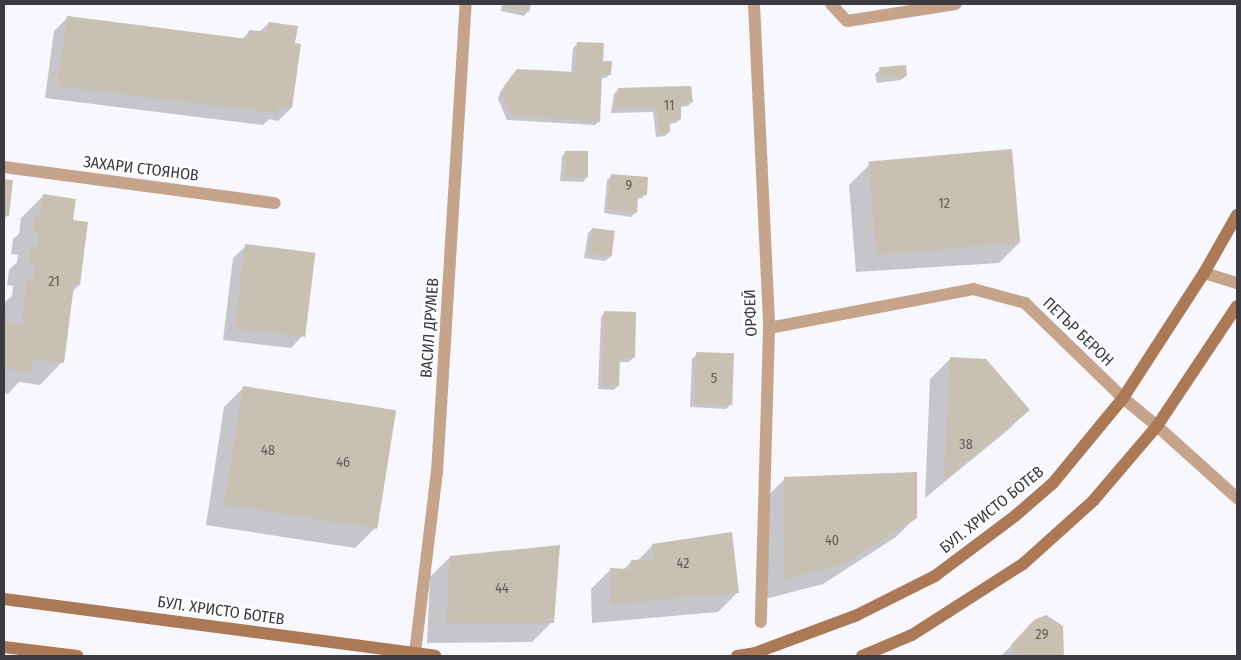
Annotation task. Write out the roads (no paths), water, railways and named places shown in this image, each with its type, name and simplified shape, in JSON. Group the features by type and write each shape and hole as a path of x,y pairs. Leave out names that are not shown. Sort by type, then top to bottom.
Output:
{"main road":[{"name":"БУЛ. ХРИСТО БОТЕВ","path":"736,656 756,653 857,615 935,576 1015,516 1053,483 1123,398 1204,272 1237,215"},
{"path":"862,656 912,635 1023,564 1093,501 1157,426 1237,306"},
{"name":"БУЛ. ХРИСТО БОТЕВ","path":"4,599 435,656"},
{"path":"4,647 77,656"}],"street":[{"name":"ВАСИЛ ДРУМЕВ","path":"415,653 438,472 466,4"},
{"name":"ОРФЕЙ","path":"754,4 769,328 761,622"},
{"path":"832,4 846,21 956,4"},
{"name":"ЗАХАРИ СТОЯНОВ","path":"4,167 275,203"},
{"path":"1204,272 1237,282"},
{"name":"ПЕТЪР БЕРОН","path":"769,328 973,289 1025,304 1123,398 1237,498"}]}
